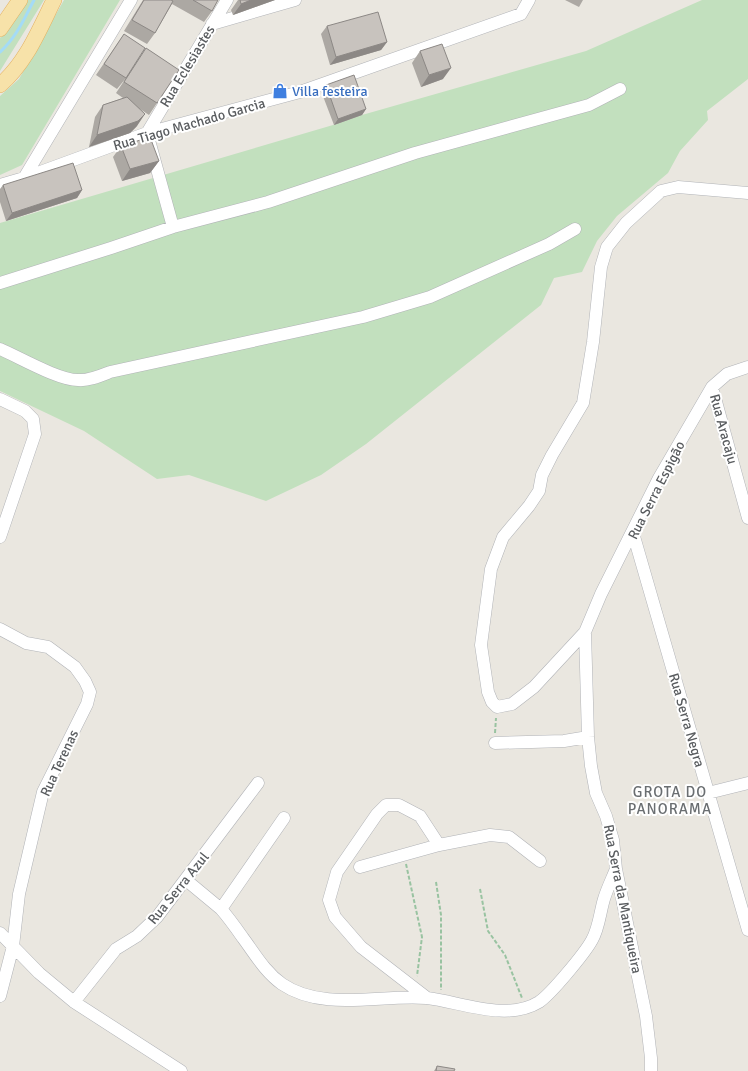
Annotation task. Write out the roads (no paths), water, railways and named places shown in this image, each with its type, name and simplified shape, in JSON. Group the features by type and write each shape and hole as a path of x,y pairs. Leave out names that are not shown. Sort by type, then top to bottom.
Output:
{"main road":[{"path":"0,29 20,0"},
{"path":"0,85 16,70 28,51 54,0"}],"street":[{"path":"24,178 132,0"},
{"name":"Rua Eclesiastes","path":"147,132 227,0"},
{"path":"212,24 295,0"},
{"name":"Rua Tiago Machado Garcia","path":"0,185 24,178 147,132 300,92 521,14 529,0"},
{"path":"0,283 173,227 268,202 415,153 589,105 620,89"},
{"path":"147,132 173,227"},
{"path":"585,632 534,687 512,704 497,707 492,702 488,692 482,645 491,569 503,536 530,506 538,491 542,475 552,455 583,403 593,342 601,267 607,247 626,224 661,191 678,187 748,193"},
{"path":"0,349 63,378 77,380 94,378 110,372 363,317 430,297 549,244 575,229"},
{"name":"Rua Serra Espigão","path":"585,632 601,594 633,533 659,478 712,387 727,374 748,367"},
{"name":"Rua Aracaju","path":"712,387 748,518"},
{"path":"0,399 26,411 33,419 35,434 0,537"},
{"name":"Rua Serra Negra","path":"633,533 748,930"},
{"name":"Rua Terenas","path":"0,629 26,643 48,647 65,659 79,672 86,681 90,692 87,704 43,792 20,894 13,946 0,996"},
{"name":"Rua Serra da Mantiqueira","path":"585,632 588,737 596,793 614,840 616,869 646,1016 651,1071"},
{"path":"495,743 564,740 588,737"},
{"path":"708,792 748,783"},
{"name":"Rua Serra Azul","path":"74,1002 116,949 137,936 157,917 258,784"},
{"path":"427,998 362,947 335,917 329,900 337,872 377,814 386,805 399,805 420,816 439,845"},
{"path":"221,909 284,818"},
{"path":"360,867 439,845 490,835 509,837 540,861"},
{"path":"186,880 221,909 270,974 282,984 301,994 334,999 427,998 468,1006 510,1011 527,1008 540,1001 569,971 593,940 604,898 616,869"},
{"path":"0,932 38,973 74,1002 181,1071"}],"waterway":[{"path":"0,52 11,41 34,0"}],"place":[{"name":"Villa festeira","path":"280,91"}],"district":[{"name":"GROTA DO PANORAMA","path":"670,800"}]}
